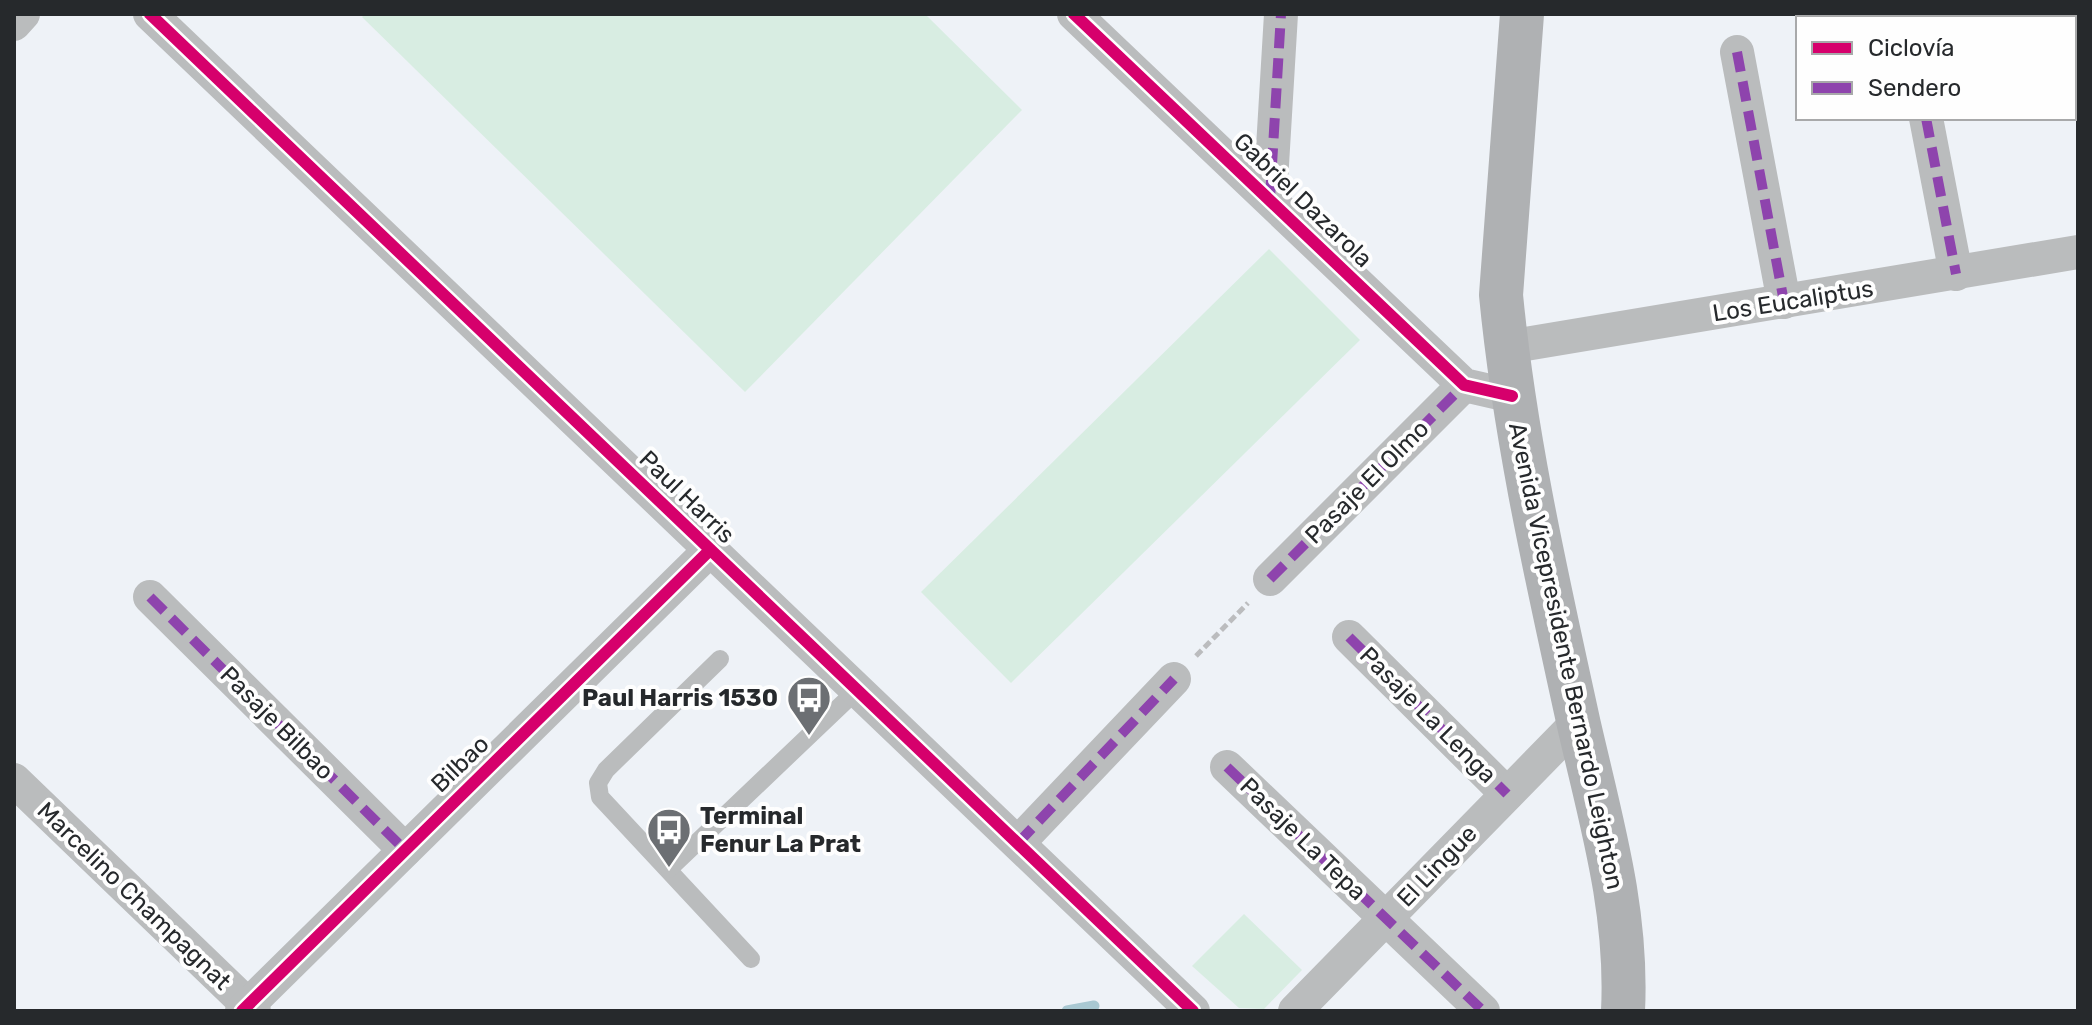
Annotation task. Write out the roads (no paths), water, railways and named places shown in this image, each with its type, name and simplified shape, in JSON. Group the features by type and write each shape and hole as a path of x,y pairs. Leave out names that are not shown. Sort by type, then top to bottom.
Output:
{"main road":[{"name":"Avenida Vicepresidente Bernardo Leighton","path":"1522,14 1501,295 1512,396 1614,877 1626,958 1623,1011"}],"street":[{"path":"14,24 23,14"},
{"name":"Paul Harris","path":"150,14 1018,843 1187,1009"},
{"name":"Gabriel Dazarola","path":"1074,14 1464,385"},
{"path":"1270,198 1281,14"},
{"path":"1737,52 1784,302"},
{"path":"1926,120 1956,274"},
{"name":"Los Eucaliptus","path":"1507,347 2078,252"},
{"path":"1464,385 1512,396"},
{"name":"Pasaje El Olmo","path":"1270,579 1464,385"},
{"name":"Bilbao","path":"248,1009 710,550"},
{"name":"Pasaje Bilbao","path":"150,597 405,850"},
{"name":"Pasaje La Lenga","path":"1349,637 1507,794"},
{"path":"1018,843 1174,679"},
{"name":"El Lingue","path":"1295,1011 1579,721"},
{"name":"Pasaje La Tepa","path":"1227,767 1483,1011"},
{"name":"Marcelino Champagnat","path":"14,780 248,1009"}],"lane":[{"path":"720,659 606,770 598,783 600,797 751,959"},
{"path":"669,869 857,690"}],"waterway":[{"path":"1067,1011 1094,1006"}],"place":[{"name":"Paul Harris 1530","path":"809,737"},
{"name":"Terminal Fenur La Prat","path":"669,869"}]}
